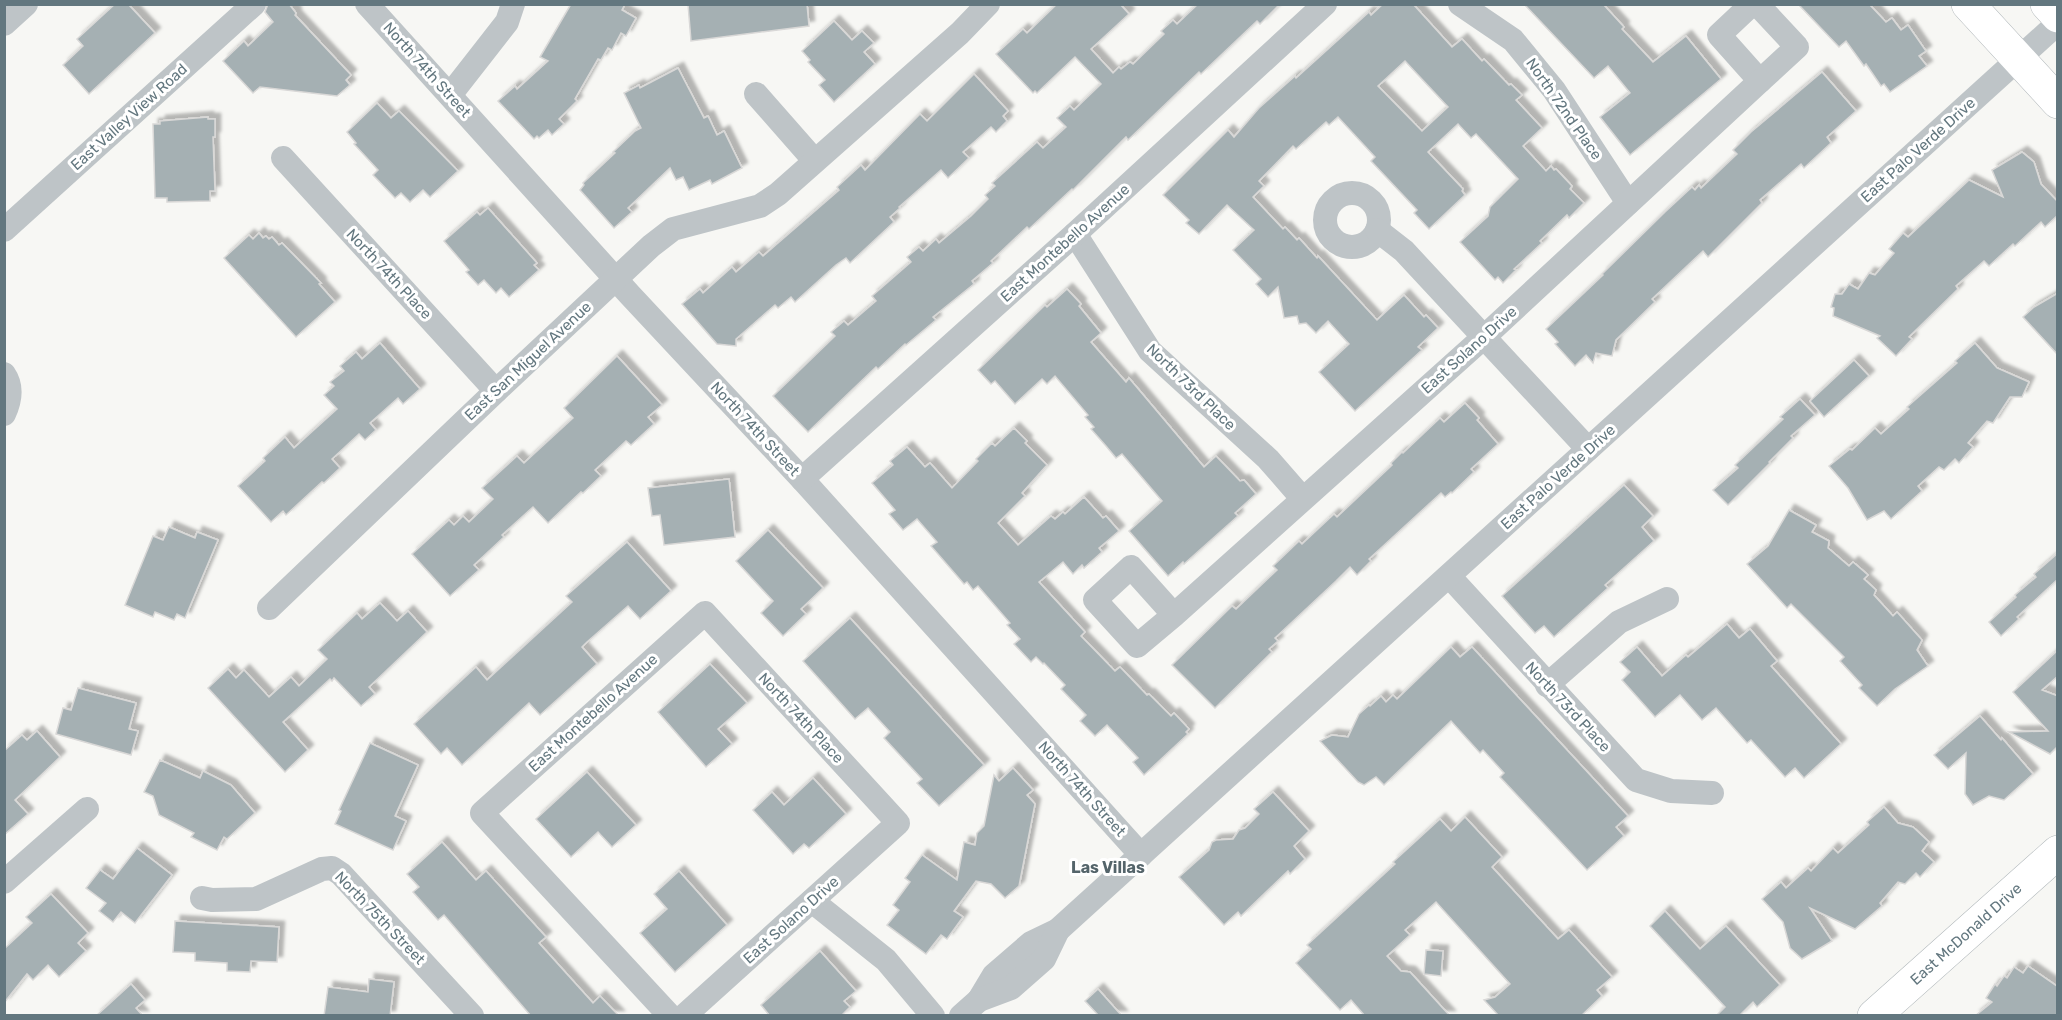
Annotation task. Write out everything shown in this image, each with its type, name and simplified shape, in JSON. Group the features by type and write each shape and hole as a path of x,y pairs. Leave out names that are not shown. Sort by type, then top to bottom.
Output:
{"main road":[{"path":"1968,4 2058,102"},
{"path":"2047,4 2058,16"},
{"name":"East McDonald Drive","path":"1874,1016 2058,852"}],"street":[{"path":"4,24 26,4"},
{"name":"East Valley View Road","path":"4,230 254,4"},
{"name":"North 74th Street","path":"367,4 616,279 802,479 1141,855"},
{"path":"450,96 507,22 513,4"},
{"name":"East San Miguel Avenue","path":"269,608 496,390 651,246 674,229 760,206 778,194 960,33 988,4"},
{"name":"East Montebello Avenue","path":"802,479 1075,234 1325,4"},
{"name":"North 72nd Place","path":"1460,4 1513,40 1554,90 1628,203"},
{"path":"1752,4 1719,35 1760,81"},
{"name":"East Solano Drive","path":"1174,615 1484,337 1797,47 1757,4"},
{"name":"East Palo Verde Drive","path":"970,1008 994,975 1031,943 1058,930 2058,23"},
{"path":"756,94 814,160"},
{"name":"North 74th Place","path":"283,158 496,390"},
{"path":"1377,230 1404,251 1588,449"},
{"name":"North 73rd Place","path":"1075,234 1150,351 1268,459 1302,498"},
{"path":"4,374 8,380 10,400 4,414"},
{"name":"North 73rd Place","path":"1449,576 1636,780 1671,791 1712,793"},
{"path":"1547,685 1619,622 1668,599"},
{"name":"East Montebello Avenue","path":"670,1016 482,813 705,613"},
{"name":"North 74th Place","path":"705,613 898,823"},
{"path":"4,882 87,809"},
{"name":"East Solano Drive","path":"684,1016 898,823"},
{"name":"North 75th Street","path":"202,898 212,900 256,899 322,869 332,868 342,874 472,1016"},
{"path":"812,902 886,960 933,1016"}],"building":[{"path":"115,4 128,4 155,33 89,94 63,65 83,46 77,39"},
{"path":"268,4 289,4 296,13 295,15 351,75 346,80 350,85 337,96 260,87 253,93 223,61 244,41 248,46 273,22 265,12"},
{"path":"571,4 625,4 622,10 636,18 626,36 621,33 612,50 608,48 601,60 598,59 575,99 577,101 559,119 564,124 552,135 548,130 539,138 537,136 534,139 498,101 515,86 517,89 548,61 540,57"},
{"path":"688,4 807,4 809,26 691,41"},
{"path":"1057,4 1120,4 1129,14 1091,49 1113,73 1130,62 1133,64 1164,34 1161,31 1173,20 1177,24 1198,4 1280,4 1260,24 1257,21 1201,74 1199,72 1128,140 1126,137 1073,190 1029,229 1027,227 991,261 993,263 972,281 974,284 933,317 936,320 878,369 876,367 808,432 773,396 835,336 831,332 844,321 848,325 876,301 872,296 911,262 907,257 919,247 923,251 936,239 939,243 971,216 988,199 985,195 995,186 992,183 1037,142 1043,148 1066,127 1057,118 1070,106 1074,110 1101,84 1075,57 1037,93 1035,91 1033,93 996,54 1023,29 1027,33"},
{"path":"1383,4 1413,4 1452,47 1462,39 1482,61 1484,59 1522,95 1516,100 1542,128 1523,146 1546,171 1551,166 1554,170 1556,169 1572,186 1570,189 1584,203 1569,218 1567,215 1540,241 1542,243 1514,269 1516,270 1503,283 1498,277 1495,280 1460,242 1488,216 1490,207 1518,179 1476,134 1471,138 1458,124 1428,152 1463,189 1465,195 1429,229 1414,213 1417,210 1371,161 1375,157 1338,117 1329,125 1326,122 1296,149 1293,146 1259,181 1264,186 1253,197 1283,229 1285,227 1297,240 1299,238 1317,258 1318,256 1377,320 1404,295 1424,317 1426,315 1438,328 1418,347 1422,350 1355,411 1319,372 1349,344 1328,321 1316,333 1306,323 1299,324 1297,316 1284,318 1278,287 1268,297 1256,284 1261,279 1233,250 1254,230 1227,205 1199,234 1186,223 1189,220 1163,195 1228,130 1234,137 1259,108 1369,12 1371,15","holes":["1405,61 1448,107 1422,131 1378,86"]},
{"path":"1524,4 1603,4 1624,27 1622,29 1653,62 1686,36 1721,79 1630,155 1600,117 1630,93 1608,66 1594,78"},
{"path":"1798,4 1869,4 1886,22 1892,18 1901,30 1908,25 1926,51 1919,56 1927,66 1890,92 1884,84 1881,86 1846,41 1839,47"},
{"path":"834,21 852,40 862,31 874,43 864,52 875,64 834,102 819,85 825,80 808,62 810,60 802,51"},
{"path":"678,68 704,118 708,116 717,135 724,131 742,168 712,184 710,180 689,190 683,177 676,180 670,168 628,208 632,212 614,228 580,190 583,183 615,153 613,152 641,128 624,93 639,85 640,88"},
{"path":"1822,72 1856,111 1827,137 1831,143 1804,168 1801,164 1760,200 1762,203 1708,257 1703,251 1652,299 1655,302 1616,340 1612,356 1596,353 1593,363 1586,355 1575,366 1555,344 1558,342 1546,329 1665,212 1692,187 1695,190 1699,185 1701,188 1737,154 1733,150 1751,132"},
{"path":"974,74 1008,111 1003,116 1007,121 996,132 991,127 963,152 969,158 948,178 941,170 899,207 890,217 894,222 850,263 846,258 836,265 795,302 791,297 778,308 775,305 736,339 736,346 717,344 682,304 700,289 703,293 732,267 736,272 759,252 763,256 839,190 837,187 861,165 865,170 920,114 927,121"},
{"path":"377,103 391,118 399,111 458,171 430,197 423,190 410,202 401,193 395,198 373,175 378,170 354,144 356,143 347,132"},
{"path":"208,117 208,119 215,119 215,137 213,137 215,191 210,191 210,201 167,202 167,198 155,198 153,124 160,124 160,121"},
{"path":"2022,152 2034,162 2041,184 2058,202 2058,215 2045,227 2041,222 1989,266 1984,261 1956,286 1958,289 1909,337 1912,339 1896,356 1877,338 1880,336 1833,316 1834,308 1831,307 1835,294 1842,294 1849,284 1858,289 1869,273 1875,275 1894,253 1889,249 1903,233 1908,237 1969,180 2003,197 1992,170"},
{"path":"488,208 537,263 534,265 539,270 509,297 501,288 496,293 484,280 478,285 466,272 469,270 444,241 477,212 480,215"},
{"path":"259,233 263,238 272,237 279,245 282,243 321,283 319,284 335,302 296,337 224,258 249,235 253,239"},
{"path":"1067,289 1081,304 1079,306 1101,333 1091,342 1126,382 1129,378 1204,467 1216,456 1240,481 1244,480 1256,494 1235,513 1238,516 1168,576 1129,531 1162,501 1122,454 1116,458 1091,429 1094,427 1085,417 1088,415 1055,376 1047,384 1042,379 1015,404 995,381 991,384 978,370 1045,305 1047,307"},
{"path":"2058,293 2058,355 2023,317 2034,307"},
{"path":"380,343 420,389 403,404 398,398 370,423 376,430 365,440 359,434 332,459 340,468 286,515 283,511 271,522 238,486 265,461 263,458 285,437 294,448 337,409 324,395 334,386 330,382 344,371 340,366 356,352 362,359"},
{"path":"1975,343 1997,368 2029,382 2022,397 2010,397 1993,423 1987,421 1968,443 1973,447 1959,463 1955,459 1944,470 1939,467 1918,486 1922,491 1891,519 1884,511 1867,520 1848,488 1829,466 1850,449 1852,450 1875,428 1881,434 1909,409 1907,407 1957,363 1955,361"},
{"path":"617,356 662,405 648,417 654,424 631,445 626,441 595,470 601,476 548,523 533,507 474,565 479,570 450,596 412,554 449,520 454,525 463,516 469,522 493,499 482,488 517,456 524,463 573,418 564,408"},
{"path":"1854,360 1869,376 1824,417 1810,401"},
{"path":"1800,399 1815,415 1791,436 1793,438 1728,505 1713,490 1738,468 1735,465 1783,419 1780,417"},
{"path":"1465,403 1498,444 1471,469 1474,472 1452,493 1445,497 1441,493 1369,559 1371,561 1357,575 1350,567 1275,638 1278,641 1269,649 1272,652 1215,708 1172,665 1232,606 1236,609 1277,570 1273,566 1299,541 1302,544 1334,514 1337,517 1392,465 1391,463 1402,452 1440,418 1444,422"},
{"path":"1014,428 1047,465 1022,493 1025,496 998,523 1018,545 1051,516 1055,519 1063,512 1065,514 1084,497 1103,518 1106,516 1119,531 1099,548 1102,552 1084,568 1082,565 1073,574 1063,562 1039,582 1085,632 1081,636 1115,671 1120,667 1147,695 1149,694 1171,716 1174,713 1189,729 1186,732 1188,734 1144,775 1133,762 1138,758 1107,725 1095,736 1080,721 1086,715 1061,689 1065,685 1044,663 1036,657 1031,662 1014,644 1020,639 1007,625 1010,623 978,586 973,590 967,582 964,584 931,546 937,542 917,519 903,530 889,514 895,510 872,483 893,465 890,461 907,447 925,467 930,463 952,488 992,443 995,446"},
{"path":"729,479 735,537 664,545 660,515 652,516 648,488"},
{"path":"1624,485 1653,516 1642,527 1654,541 1605,585 1608,588 1554,637 1544,626 1535,633 1502,596"},
{"path":"1789,510 1816,525 1812,532 1829,541 1828,548 1849,566 1853,562 1868,575 1864,579 1876,590 1874,595 1893,616 1897,612 1922,640 1917,650 1928,666 1895,689 1877,706 1859,688 1862,685 1840,661 1844,657 1791,604 1787,608 1747,564 1768,546"},
{"path":"169,527 195,538 197,532 218,540 185,618 177,614 174,620 155,612 153,617 125,605 153,536 163,540"},
{"path":"768,530 823,588 801,609 806,614 783,636 761,613 773,601 736,561"},
{"path":"627,542 671,591 640,619 628,606 587,642 582,647 597,664 540,715 529,703 462,765 447,748 441,754 414,724 476,667 487,680 572,602 566,596"},
{"path":"2058,553 2058,579 2017,617 2019,619 2001,636 1989,622 2036,577 2034,574"},
{"path":"380,603 397,621 408,611 427,632 369,687 375,694 361,706 334,678 332,681 330,679 283,722 308,750 285,772 208,688 228,669 236,678 244,670 269,697 291,677 299,686 327,659 318,650 357,613 362,619"},
{"path":"850,618 984,765 939,806 917,783 922,779 884,738 890,732 868,708 855,719 803,661"},
{"path":"1727,624 1739,638 1750,629 1777,661 1771,666 1841,744 1804,778 1795,768 1785,777 1751,740 1747,743 1716,708 1702,720 1680,695 1655,717 1622,680 1630,672 1620,662 1637,647 1662,676"},
{"path":"1451,647 1460,657 1472,647 1628,816 1616,827 1624,836 1587,870 1500,777 1504,773 1483,750 1480,753 1451,721 1384,785 1376,777 1364,785 1358,782 1320,741 1332,735 1348,737 1359,714 1369,705 1381,696 1386,702 1393,695 1397,699"},
{"path":"2058,650 2058,676 2042,690 2058,696 2058,746 2050,754 2009,732 2048,731 2013,692"},
{"path":"710,664 747,703 718,729 732,744 706,767 658,712"},
{"path":"78,688 136,703 129,729 138,731 131,755 56,734 63,708 71,710"},
{"path":"1980,716 2033,774 2004,800 1989,796 1973,805 1965,794 1966,753 1948,769 1934,755"},
{"path":"37,731 60,757 15,800 28,814 4,835 4,751 22,735 27,740"},
{"path":"370,743 418,765 395,816 406,821 393,850 335,824 341,811 339,810"},
{"path":"160,760 200,778 203,771 231,785 255,813 227,839 224,837 217,850 191,837 194,833 159,815 153,796 144,792"},
{"path":"1013,768 1033,790 1027,795 1035,804 1019,886 1005,898 991,884 976,881 954,911 963,917 947,939 941,935 926,954 887,925 899,910 893,905 910,882 905,878 922,855 957,880 964,842 975,845 977,833 984,826 994,775 999,781"},
{"path":"587,772 636,825 612,847 598,832 571,857 536,819"},
{"path":"813,778 846,814 809,848 804,844 793,854 753,810 772,792 784,805"},
{"path":"1273,792 1309,831 1294,846 1305,859 1290,874 1288,871 1241,916 1238,912 1224,925 1179,877 1209,850 1212,842 1233,839 1239,830 1245,828 1259,814 1254,809"},
{"path":"1884,807 1898,823 1913,827 1929,842 1922,851 1934,862 1920,877 1916,873 1905,884 1898,882 1880,903 1882,906 1855,929 1810,908 1832,941 1802,959 1790,948 1783,922 1762,899 1781,882 1786,888 1808,868 1811,871 1833,848 1838,853 1869,825 1867,822"},
{"path":"1465,817 1502,857 1492,867 1558,939 1569,930 1612,977 1597,990 1602,996 1581,1016 1499,1016 1484,1000 1495,997 1510,984 1436,902 1405,930 1410,935 1387,956 1401,971 1410,972 1450,1016 1365,1016 1351,1000 1340,1010 1296,963 1311,949 1307,945 1440,819 1451,831"},
{"path":"442,842 476,880 486,871 546,937 539,943 593,1003 600,996 619,1016 531,1016 444,915 438,920 413,892 419,887 407,874"},
{"path":"137,848 172,875 135,923 121,912 113,922 99,911 106,903 86,888 100,870 113,879"},
{"path":"679,871 727,925 675,972 640,933 667,909 654,894"},
{"path":"51,894 88,933 78,943 86,951 59,977 48,965 33,980 27,974 4,1003 4,949 32,923 26,917"},
{"path":"1665,911 1700,949 1726,926 1780,985 1757,1007 1753,1002 1739,1016 1716,1016 1725,1007 1650,926"},
{"path":"175,921 279,927 277,962 251,961 250,972 227,971 227,963 195,961 195,953 173,952"},
{"path":"1426,950 1443,951 1441,976 1424,974"},
{"path":"820,951 856,991 844,1001 850,1007 841,1016 770,1016 761,1005"},
{"path":"2028,966 2058,987 2058,1016 1975,1016 1992,1002 1986,998 1995,984 1997,986 2004,976 2007,978 2014,967 2023,973"},
{"path":"369,979 394,982 390,1016 324,1016 328,987 368,992"},
{"path":"131,984 145,1000 136,1008 143,1016 96,1016"},
{"path":"1098,989 1122,1016 1099,1016 1085,1001"}],"district":[{"name":"Las Villas","path":"1108,867"}]}
